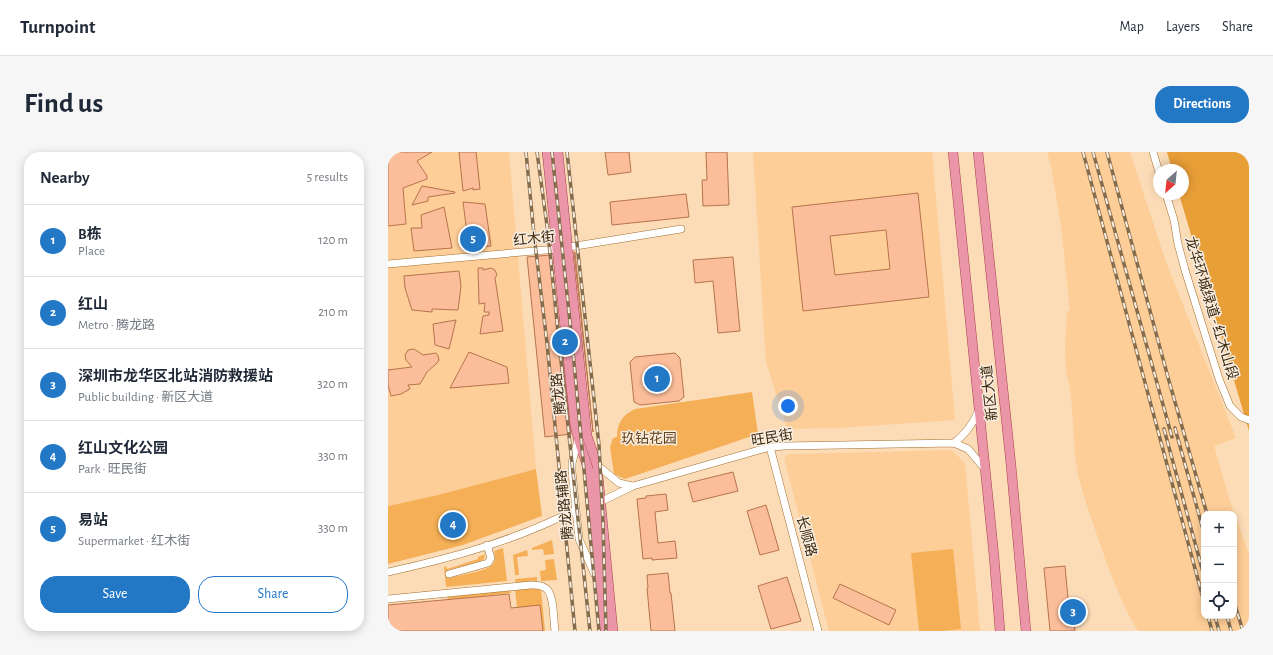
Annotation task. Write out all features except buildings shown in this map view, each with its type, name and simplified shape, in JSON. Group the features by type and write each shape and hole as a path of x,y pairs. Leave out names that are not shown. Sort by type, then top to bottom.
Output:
{"main road":[{"name":"腾龙路","path":"547,152 578,440 588,465 590,476 605,631"},
{"name":"腾龙路","path":"558,152 587,436 597,465 602,501 614,631"},
{"name":"新区大道","path":"953,152 994,556 1000,631"},
{"name":"新区大道","path":"978,152 1011,465 1026,631"}],"street":[{"path":"1153,152 1157,164"},
{"name":"龙华环城绿道 - 红木山段","path":"1168,200 1174,220 1178,244 1185,270 1219,378 1230,406 1241,417 1249,420"},
{"name":"红木街","path":"388,264 568,248 681,229"},
{"path":"979,410 969,429 954,443 968,449 984,468"},
{"name":"腾龙路辅路","path":"578,440 572,463 578,539 601,589"},
{"name":"旺民街","path":"602,501 633,486 770,447 954,443"},
{"name":"长顺路","path":"770,447 818,631"},
{"path":"597,465 619,483 633,486"},
{"path":"388,572 443,559 488,545 552,522 575,510"},
{"path":"449,574 488,564 491,558 488,545"},
{"path":"388,599 541,585 547,589 551,596 555,631"}],"shaded area":[{"path":"388,152 509,152 536,469 438,495 388,506"},
{"path":"753,152 932,152 955,420 839,428 787,429 766,362"},
{"path":"1047,152 1130,152 1166,262 1236,438 1214,446 1234,511 1201,511 1201,619 1237,619 1237,520 1249,554 1249,631 1138,631 1129,616 1108,567 1078,475 1075,456 1070,389 1066,371 1065,349 1067,311 1070,311 1061,225 1051,166"},
{"path":"1167,152 1249,152 1249,431 1181,200 1189,200 1189,164 1170,164"},
{"path":"952,450 965,463 980,631 829,631 784,458 788,454"}],"green space":[{"name":"玖钻花园","path":"752,392 758,434 625,479 614,474 610,447 613,438 617,437 621,420 630,411 635,409"},
{"path":"536,469 542,516 463,545 388,564 388,506 438,495"},
{"path":"552,540 554,554 544,555 543,549 532,550 532,548"},
{"path":"503,548 507,581 446,587 444,567 446,566 447,569 478,559 478,557 485,554 484,559 481,561 448,570 450,578 480,571 493,564 495,559 494,551"},
{"path":"953,549 961,629 919,631 911,553"},
{"path":"527,550 528,556 517,557 519,575 515,575 513,555"},
{"path":"554,559 557,580 541,581 540,571 546,570 545,560"},
{"path":"537,577 537,582 516,584 515,579"},
{"path":"511,589 511,593 448,600 447,595"},
{"path":"515,589 541,589 545,631 543,631 540,606 517,608"}],"railway":[{"path":"526,152 547,343 575,631"},
{"path":"537,152 548,233 590,631"},
{"path":"552,152 572,341 599,631"},
{"path":"567,152 599,445 606,631"},
{"path":"1083,152 1201,591"},
{"path":"1093,152 1172,437"},
{"path":"1107,152 1206,511"},
{"path":"1175,428 1201,522"},
{"path":"1164,429 1201,565"},
{"path":"1237,612 1243,631"},
{"path":"1209,619 1212,631"},
{"path":"1216,619 1219,631"},
{"path":"1228,619 1231,631"}],"place":[{"name":"易站","path":"473,239"},
{"name":"红山","path":"565,342"},
{"name":"B栋","path":"657,379"},
{"name":"红山文化公园","path":"453,525"},
{"name":"深圳市龙华区北站消防救援站","path":"1073,612"}]}
